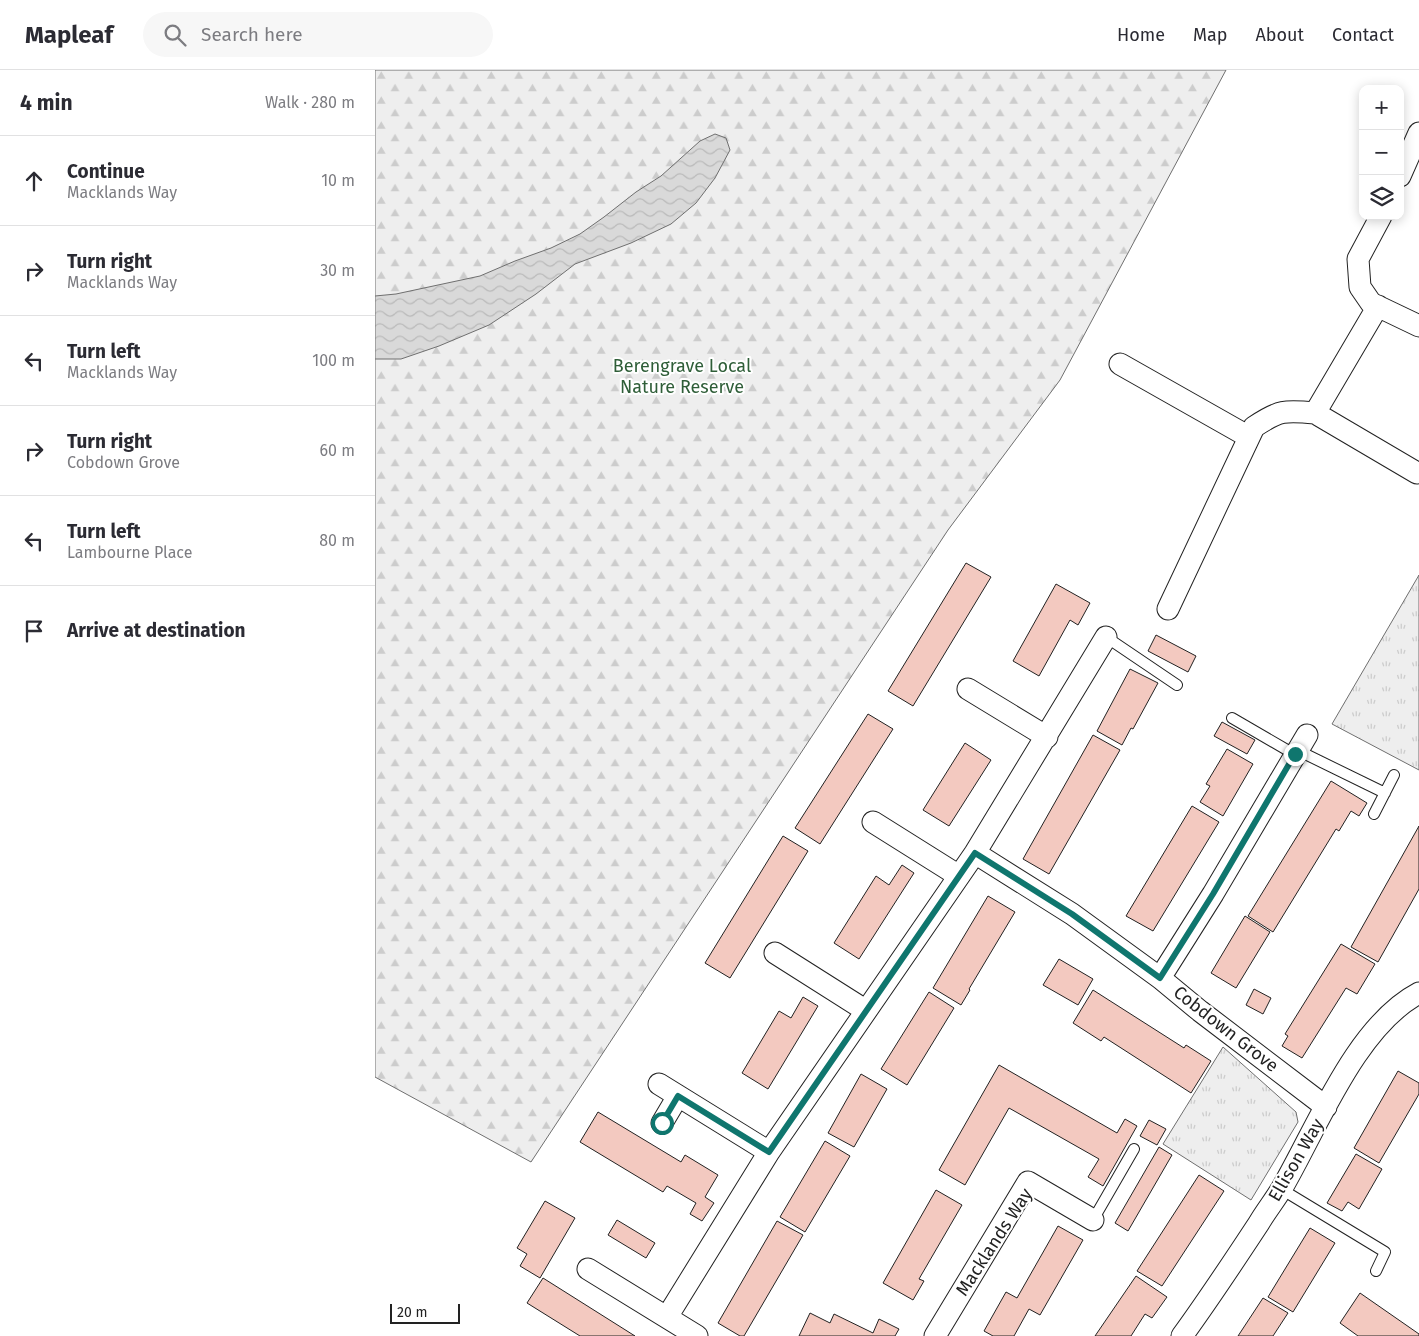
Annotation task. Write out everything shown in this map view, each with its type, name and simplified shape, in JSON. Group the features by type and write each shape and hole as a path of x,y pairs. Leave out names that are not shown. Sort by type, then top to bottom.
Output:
{"street":[{"path":"1400,175 1419,133"},
{"path":"1379,220 1358,259 1360,287 1371,303 1419,326"},
{"path":"1315,413 1378,306"},
{"path":"1119,364 1249,437"},
{"path":"1168,609 1254,427 1272,415 1292,411 1315,413 1417,472"},
{"path":"667,1318 769,1152 865,1010 975,853 1107,637"},
{"path":"968,689 1047,737"},
{"path":"1160,978 1213,894 1299,746"},
{"path":"873,822 959,876"},
{"name":"Cobdown Grove","path":"975,853 1072,914 1160,978 1200,1011 1327,1106"},
{"path":"775,953 865,1010"},
{"name":"Ellison Way","path":"1183,1336 1281,1189 1349,1066 1387,1016 1408,998 1419,993"},
{"path":"659,1084 769,1152"},
{"path":"662,1123 678,1096"},
{"name":"Macklands Way","path":"935,1336 1029,1182 1093,1220"},
{"path":"588,1269 697,1336"}],"lane":[{"path":"1107,637 1177,685"},
{"path":"1232,718 1299,746 1385,793"},
{"path":"1374,814 1394,775"},
{"path":"1093,1220 1134,1150"},
{"path":"1281,1189 1385,1252 1376,1271"}],"green space":[{"name":"Berengrave Local Nature Reserve","path":"375,70 1226,70 1060,380 948,530 531,1162 375,1077"},
{"path":"1419,575 1419,770 1332,724"},
{"path":"1223,1047 1296,1112 1298,1122 1251,1200 1163,1144"}],"water":[{"path":"715,134 726,138 730,150 715,178 696,203 671,224 631,243 575,264 536,294 489,325 439,346 401,359 375,359 375,296 396,294 480,276 551,248 580,234 636,192 661,176 700,141"}],"building":[{"path":"966,563 991,577 913,706 888,691"},
{"path":"1056,584 1090,603 1078,625 1070,620 1039,676 1013,661"},
{"path":"1156,635 1196,656 1188,672 1148,651"},
{"path":"1130,669 1158,683 1122,745 1097,731"},
{"path":"868,714 893,729 820,844 795,828"},
{"path":"1222,722 1255,740 1247,754 1214,736"},
{"path":"1093,735 1120,750 1049,874 1023,859"},
{"path":"965,743 991,760 949,826 923,810"},
{"path":"1227,749 1253,764 1223,816 1200,802 1210,786 1206,784"},
{"path":"1331,781 1367,803 1359,816 1351,811 1339,831 1336,829 1273,932 1248,916"},
{"path":"1192,806 1219,822 1153,931 1126,916"},
{"path":"1419,826 1419,889 1378,962 1351,947"},
{"path":"783,836 808,851 730,978 705,963"},
{"path":"902,865 914,873 859,959 834,943 876,876 889,885"},
{"path":"988,896 1015,912 961,1005 933,988"},
{"path":"1245,916 1270,932 1236,988 1211,973"},
{"path":"1341,944 1375,964 1357,994 1346,988 1302,1058 1282,1046 1288,1036 1285,1034"},
{"path":"1059,959 1093,979 1078,1005 1043,985"},
{"path":"1254,989 1271,998 1263,1014 1246,1005"},
{"path":"1093,990 1184,1048 1186,1045 1211,1061 1191,1093 1104,1037 1101,1041 1073,1023"},
{"path":"929,992 954,1008 907,1085 881,1069"},
{"path":"803,997 818,1006 768,1089 742,1073 779,1011 791,1018"},
{"path":"999,1065 1117,1133 1125,1119 1137,1126 1103,1186 1088,1177 1099,1159 1009,1108 965,1185 939,1170"},
{"path":"1398,1071 1419,1083 1419,1094 1379,1163 1354,1148"},
{"path":"861,1074 887,1089 854,1147 828,1133"},
{"path":"598,1112 681,1162 685,1155 718,1175 705,1197 714,1203 702,1221 690,1214 696,1203 667,1186 663,1192 580,1142"},
{"path":"1149,1120 1166,1129 1157,1145 1140,1136"},
{"path":"825,1141 850,1156 805,1232 780,1217"},
{"path":"1159,1147 1172,1155 1128,1231 1115,1223"},
{"path":"1356,1154 1382,1169 1359,1209 1348,1202 1342,1211 1327,1203"},
{"path":"1199,1175 1224,1191 1162,1286 1137,1271"},
{"path":"936,1190 962,1205 919,1279 924,1281 913,1300 883,1283"},
{"path":"545,1201 575,1218 540,1278 520,1266 527,1254 517,1248"},
{"path":"617,1220 655,1243 646,1258 608,1235"},
{"path":"777,1221 803,1235 744,1336 740,1336 718,1323"},
{"path":"1058,1226 1083,1240 1040,1315 1029,1309 1014,1336 993,1336 984,1331 1006,1292 1017,1298"},
{"path":"1310,1228 1335,1243 1293,1312 1268,1297"},
{"path":"1136,1276 1167,1297 1152,1318 1145,1314 1131,1336 1095,1336"},
{"path":"543,1278 635,1336 580,1336 527,1303"},
{"path":"1360,1293 1419,1334 1419,1336 1358,1336 1340,1323"},
{"path":"1263,1298 1288,1313 1273,1336 1238,1336"},
{"path":"810,1313 830,1323 834,1314 873,1333 879,1319 899,1329 895,1336 799,1336"}],"route":[{"path":"662,1123 678,1096 769,1152 865,1010 975,853 1072,914 1160,978 1213,894 1295,754"}]}
